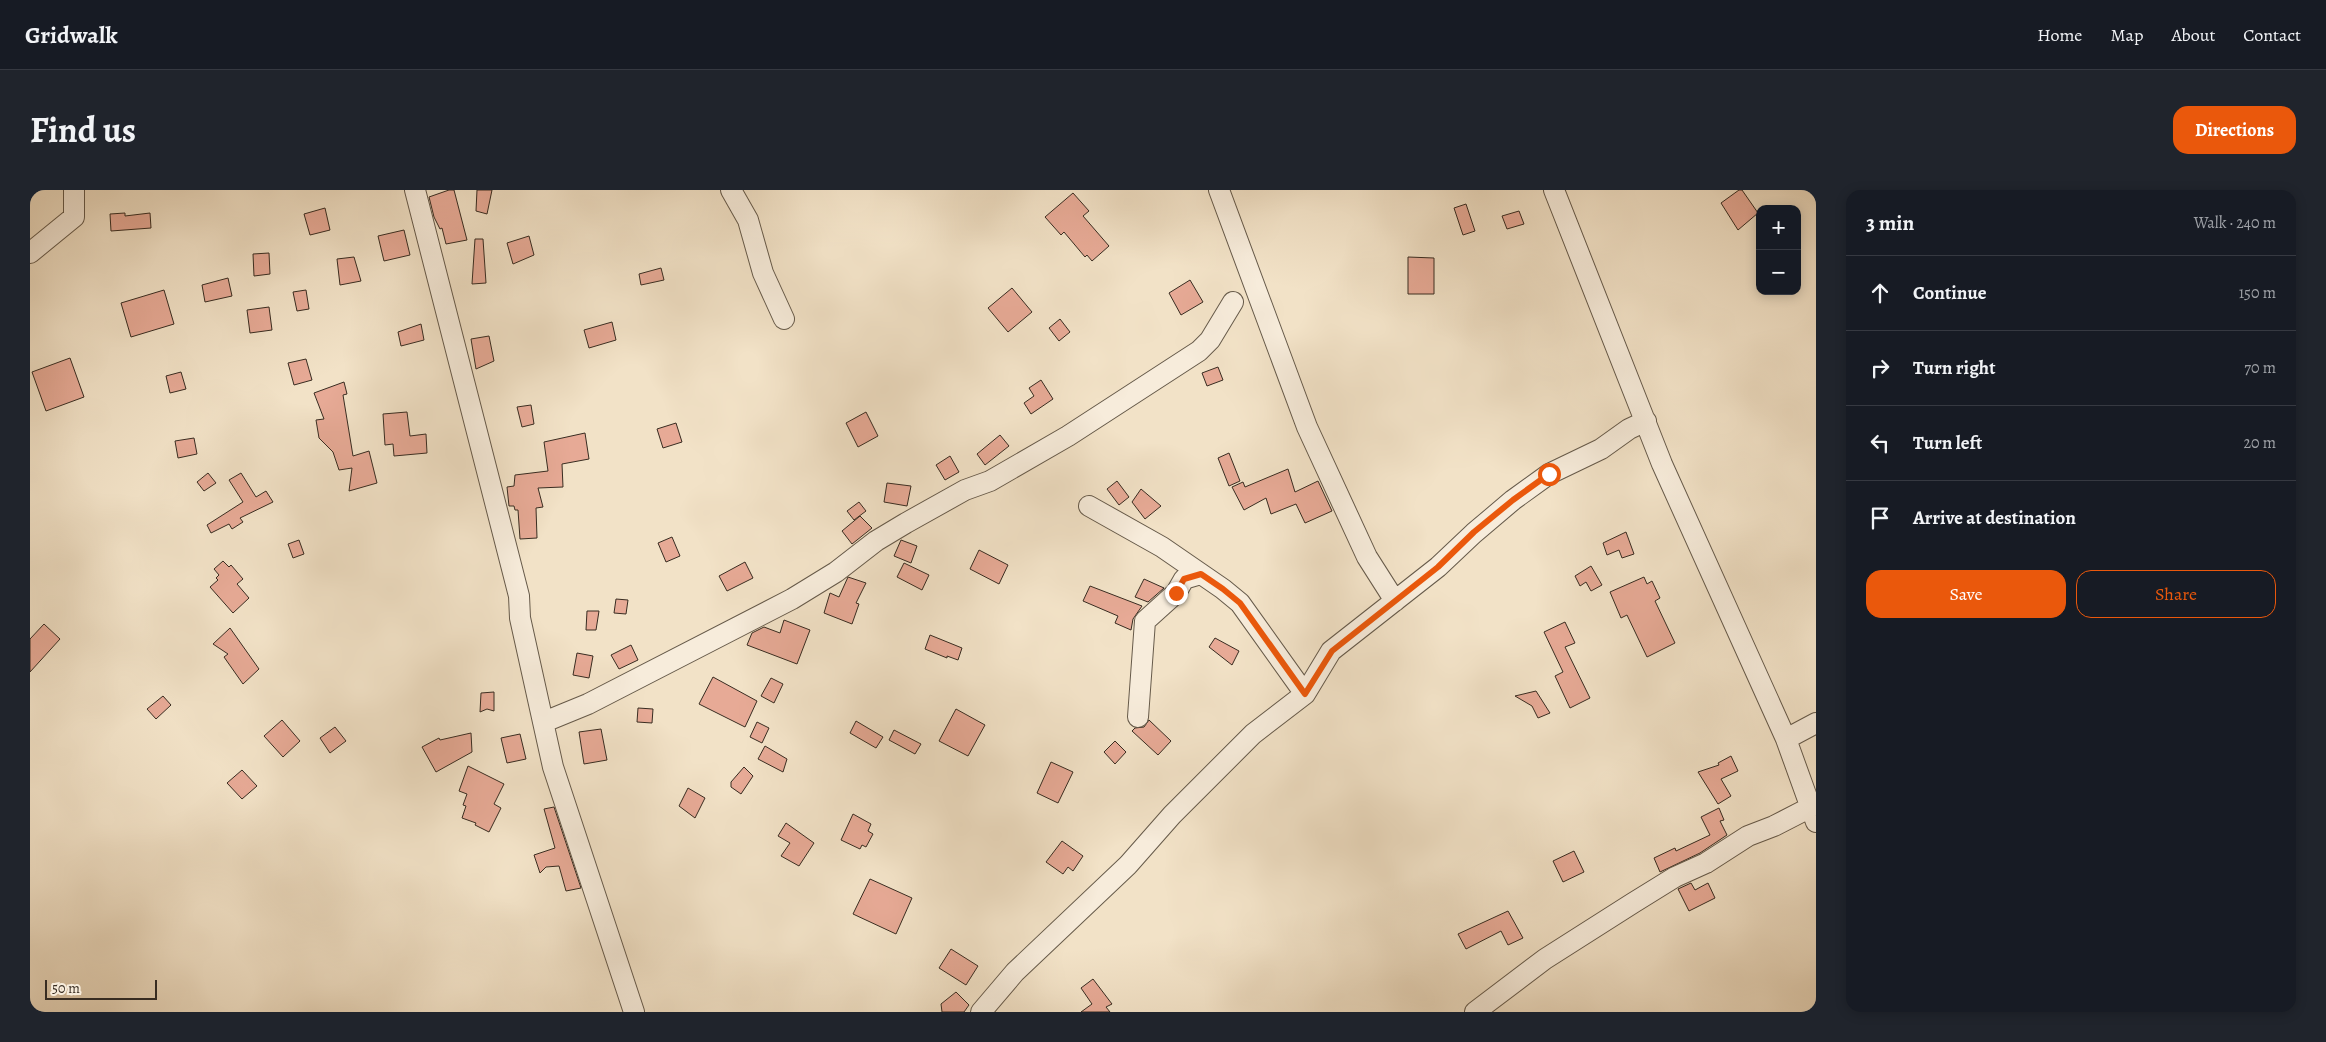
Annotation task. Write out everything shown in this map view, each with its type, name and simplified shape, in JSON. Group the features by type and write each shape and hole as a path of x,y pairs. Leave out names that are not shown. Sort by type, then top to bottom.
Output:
{"street":[{"path":"30,253 74,217 74,190"},
{"path":"414,190 519,596 520,618 553,767 634,1012"},
{"path":"731,190 748,220 763,273 784,319"},
{"path":"1218,190 1307,427 1367,557 1395,601"},
{"path":"1475,1012 1545,960 1675,878 1706,863 1748,836 1774,826 1813,815 1786,739 1662,464 1554,190"},
{"path":"544,722 588,704 792,599 836,572 876,541 906,523 965,490 990,480 1068,436 1199,351 1210,340 1233,302"},
{"path":"981,1012 1015,972 1128,865 1172,815 1252,734 1305,694 1332,651 1438,567 1474,532 1520,494 1549,474 1601,449 1629,429 1646,421"},
{"path":"1089,506 1162,547 1240,603 1305,694"},
{"path":"1138,716 1145,621 1176,593 1184,579 1201,574"},
{"path":"1786,739 1816,723"}],"building":[{"path":"454,190 467,240 446,244 442,228 440,229 434,217 429,197"},
{"path":"477,190 492,190 487,214 476,211"},
{"path":"1739,190 1742,190 1756,210 1756,215 1738,230 1721,203"},
{"path":"1073,193 1089,211 1083,216 1109,246 1092,261 1087,255 1085,257 1064,232 1061,235 1045,217"},
{"path":"1466,204 1475,231 1463,235 1454,208"},
{"path":"325,208 330,230 310,235 304,214"},
{"path":"1519,211 1524,224 1507,229 1502,216"},
{"path":"125,213 125,216 150,213 151,228 111,231 110,214"},
{"path":"404,230 410,255 384,261 378,236"},
{"path":"529,236 534,255 513,264 507,243"},
{"path":"475,239 483,239 486,283 472,284"},
{"path":"269,253 270,274 254,276 253,254"},
{"path":"354,257 361,281 340,285 337,259"},
{"path":"1408,257 1434,258 1434,294 1408,294"},
{"path":"661,268 664,280 641,285 639,274"},
{"path":"228,278 232,296 205,302 202,285"},
{"path":"1190,280 1203,302 1181,315 1169,293"},
{"path":"1012,288 1032,312 1008,332 988,308"},
{"path":"164,290 174,324 131,337 121,303"},
{"path":"306,290 309,309 297,311 293,292"},
{"path":"269,307 272,330 250,333 247,310"},
{"path":"1060,319 1070,332 1059,341 1049,328"},
{"path":"612,322 616,340 589,348 584,330"},
{"path":"421,324 424,340 401,346 398,332"},
{"path":"489,336 494,361 476,369 471,339"},
{"path":"70,358 84,397 46,411 32,372"},
{"path":"306,359 312,380 294,385 288,363"},
{"path":"1218,367 1223,380 1207,386 1202,373"},
{"path":"181,372 186,389 170,393 166,376"},
{"path":"1041,380 1053,399 1031,414 1024,403 1034,396 1029,388"},
{"path":"344,382 347,394 343,395 353,456 369,451 377,483 349,491 352,468 339,470 333,452 319,438 316,420 324,419 314,393"},
{"path":"531,405 534,424 522,427 517,407"},
{"path":"407,412 410,436 426,434 427,453 394,456 393,444 385,445 383,414"},
{"path":"866,412 878,436 858,447 846,423"},
{"path":"676,423 682,442 663,448 657,429"},
{"path":"585,433 589,459 562,464 563,487 538,488 543,507 536,508 537,538 520,539 518,510 515,510 514,506 509,506 507,487 514,486 515,475 548,471 544,442"},
{"path":"1000,435 1009,446 985,465 977,454"},
{"path":"194,438 197,454 178,458 175,441"},
{"path":"1229,453 1240,481 1229,486 1218,458"},
{"path":"950,456 959,472 945,480 936,465"},
{"path":"1288,469 1295,492 1318,481 1332,511 1305,523 1296,504 1271,514 1266,498 1244,510 1232,487 1243,482 1245,487"},
{"path":"208,473 216,483 204,491 197,482"},
{"path":"241,473 256,497 266,491 273,502 240,518 243,522 232,529 229,524 211,533 207,525 243,502 229,480"},
{"path":"1117,481 1129,497 1119,505 1107,489"},
{"path":"887,483 911,486 907,506 884,502"},
{"path":"1141,489 1161,506 1145,519 1132,502"},
{"path":"859,502 866,511 854,520 847,511"},
{"path":"860,516 872,528 852,544 842,531"},
{"path":"1626,532 1634,554 1622,558 1619,550 1607,555 1603,543"},
{"path":"672,537 680,556 666,562 658,543"},
{"path":"299,540 304,554 293,558 288,544"},
{"path":"901,540 917,546 911,563 894,556"},
{"path":"979,550 1008,565 999,584 970,569"},
{"path":"223,561 229,567 231,565 243,579 237,584 249,598 233,613 210,587 218,580 216,578 219,575 214,569"},
{"path":"745,562 753,578 727,591 719,576"},
{"path":"904,563 929,575 922,590 897,577"},
{"path":"1591,566 1602,585 1591,591 1586,582 1580,586 1575,576"},
{"path":"848,577 866,583 856,603 859,604 852,624 824,613 830,593 839,597"},
{"path":"1644,577 1647,584 1652,581 1660,598 1655,601 1675,643 1647,657 1627,615 1621,618 1610,592"},
{"path":"1144,579 1164,588 1148,602 1135,597"},
{"path":"1090,586 1142,606 1133,619 1131,630 1115,623 1118,616 1083,601"},
{"path":"616,599 628,600 626,614 614,613"},
{"path":"587,611 599,611 596,630 586,630"},
{"path":"784,620 810,630 797,664 747,645 752,633 764,627 780,633"},
{"path":"1565,622 1575,643 1565,647 1590,698 1570,708 1555,676 1563,672 1544,632"},
{"path":"44,624 60,639 30,672 30,639"},
{"path":"230,628 259,669 243,684 224,657 228,654 213,644"},
{"path":"930,635 962,648 958,660 947,656 947,658 925,649"},
{"path":"1215,638 1239,651 1232,665 1209,647"},
{"path":"631,645 638,660 619,669 611,655"},
{"path":"577,653 593,656 589,678 573,675"},
{"path":"713,677 757,701 745,727 699,704"},
{"path":"771,678 783,684 774,703 761,696"},
{"path":"1536,691 1550,713 1538,718 1532,706 1515,696"},
{"path":"494,692 494,711 487,709 480,712 481,693"},
{"path":"163,696 171,705 156,719 147,709"},
{"path":"638,708 653,709 652,723 637,722"},
{"path":"956,709 985,725 968,756 939,741"},
{"path":"282,720 300,741 283,757 264,736"},
{"path":"1149,720 1171,741 1158,755 1132,731 1135,728 1144,727"},
{"path":"856,721 883,737 876,748 850,733"},
{"path":"757,722 769,728 762,743 750,737"},
{"path":"335,727 346,741 330,753 320,738"},
{"path":"601,729 607,760 584,764 579,732"},
{"path":"894,730 921,744 915,754 889,740"},
{"path":"471,733 472,752 436,772 422,747 439,738 440,740"},
{"path":"520,734 526,759 507,763 501,738"},
{"path":"1115,741 1126,752 1115,764 1104,752"},
{"path":"765,746 787,759 783,772 758,759"},
{"path":"1731,756 1738,771 1721,779 1731,796 1718,804 1698,772 1719,765 1718,763"},
{"path":"1051,762 1073,772 1058,803 1037,793"},
{"path":"468,766 504,784 494,804 501,808 489,832 475,825 476,823 462,818 466,806 463,805 467,794 459,791"},
{"path":"744,767 753,776 741,794 731,787 731,782"},
{"path":"242,770 257,786 242,799 227,783"},
{"path":"688,788 705,798 695,818 679,806"},
{"path":"554,807 581,888 566,891 559,866 546,867 540,873 534,855 555,848 544,809"},
{"path":"1719,808 1724,820 1720,821 1727,835 1700,853 1660,872 1654,858 1675,848 1676,851 1710,835 1701,817"},
{"path":"853,814 871,824 868,831 873,834 866,847 862,845 860,849 841,840"},
{"path":"786,823 814,843 799,866 781,856 790,843 778,836"},
{"path":"1062,841 1083,856 1073,871 1068,867 1063,874 1046,862"},
{"path":"1574,851 1584,872 1563,882 1553,861"},
{"path":"870,879 912,898 896,934 853,914"},
{"path":"1691,883 1695,890 1708,883 1715,898 1689,911 1678,889"},
{"path":"1508,911 1523,938 1508,945 1501,931 1466,949 1458,934"},
{"path":"951,949 978,966 966,985 939,968"},
{"path":"1093,979 1112,1004 1106,1007 1110,1012 1081,1012 1092,1004 1081,988"},
{"path":"956,992 969,1005 964,1012 942,1012 941,1004"}],"route":[{"path":"1176,593 1184,579 1201,574 1223,589 1240,603 1305,694 1332,651 1438,567 1474,532 1513,500 1549,474"}]}
